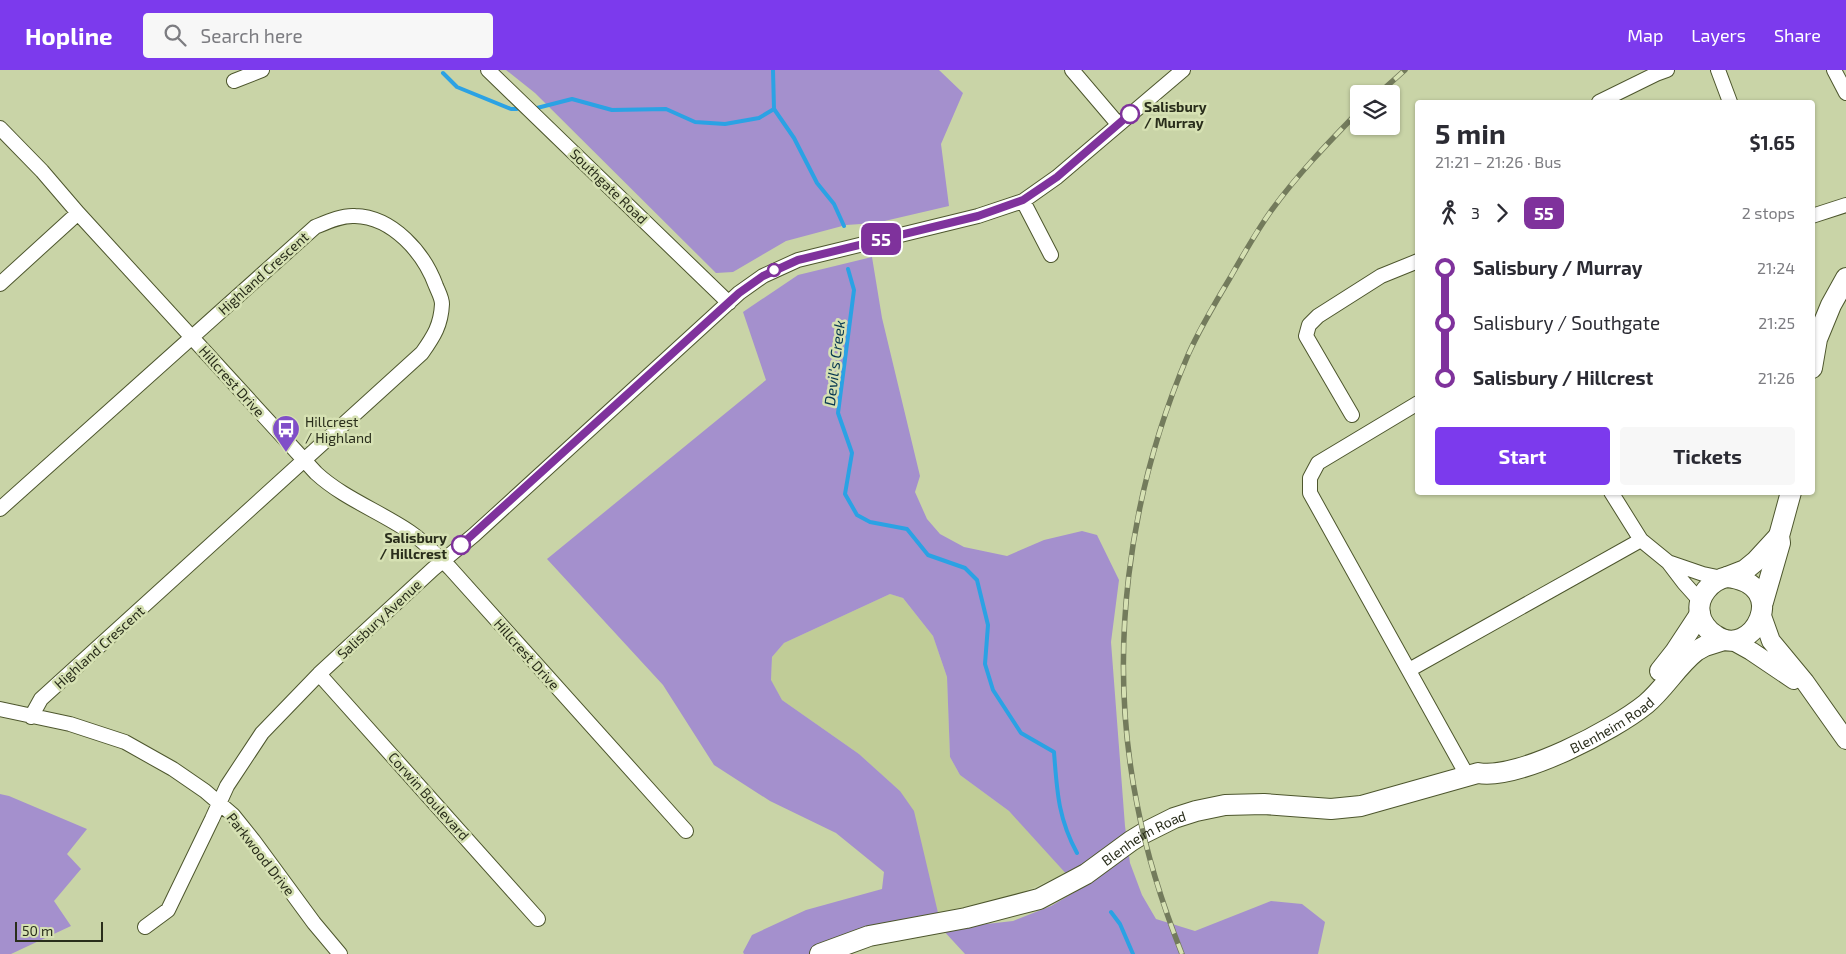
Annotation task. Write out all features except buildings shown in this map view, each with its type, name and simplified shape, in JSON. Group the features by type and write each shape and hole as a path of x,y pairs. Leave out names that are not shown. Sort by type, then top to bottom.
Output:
{"main road":[{"path":"1815,351 1817,339 1831,305 1846,278"},
{"path":"1779,536 1745,570 1713,582 1707,589 1700,608 1709,631 1728,641 1751,633 1756,625 1780,543 1779,536 1791,495"},
{"path":"1724,578 1740,579 1748,583 1760,594 1762,608"},
{"name":"Blenheim Road","path":"1473,775 1486,766 1558,742 1602,719 1620,707 1636,695 1663,668 1700,608"},
{"name":"Blenheim Road","path":"820,954 869,936 966,918 1038,899 1086,874 1144,833 1174,818 1196,811 1225,805 1264,804 1331,808 1361,806 1473,775 1489,775 1522,767 1591,739 1619,723 1646,703 1696,651 1705,646 1728,641"}],"street":[{"path":"234,81 262,70"},
{"name":"Southgate Road","path":"488,70 728,303"},
{"path":"1072,70 1118,124"},
{"name":"Salisbury Avenue","path":"145,927 168,910 227,786 262,733 319,674 728,303 763,276 798,260 978,216 1023,200 1057,177 1183,70"},
{"path":"1605,100 1666,70"},
{"path":"1718,70 1729,100"},
{"path":"1834,70 1846,94"},
{"name":"Hillcrest Drive","path":"0,128 42,171 78,213 304,460 324,480 410,532 442,561 686,831"},
{"path":"1023,200 1051,255"},
{"path":"1815,215 1846,205"},
{"path":"0,284 78,213"},
{"name":"Highland Crescent","path":"0,509 315,227 337,219 354,216 372,219 394,229 414,249 430,271 442,302 436,332 422,353 41,699 31,717"},
{"path":"1352,415 1306,336 1308,325 1318,316 1381,276 1415,262"},
{"path":"1415,405 1318,463 1310,478 1310,493 1408,670 1473,775"},
{"path":"1613,495 1641,540 1668,562 1700,608"},
{"path":"1408,670 1641,540"},
{"path":"1668,562 1703,574 1724,578"},
{"path":"1762,608 1771,641 1805,682 1807,688 1846,740"},
{"path":"1728,641 1750,651 1807,688"},
{"name":"Corwin Boulevard","path":"319,674 538,918"},
{"name":"Parkwood Drive","path":"0,710 70,724 125,742 173,769 220,802 253,840 314,923 340,954"}],"shaded area":[{"path":"506,70 939,70 963,93 941,144 949,206 876,223 846,225 786,241 733,272 716,273 535,93"},
{"path":"872,257 882,318 920,476 915,492 927,519 940,534 964,547 1007,556 1044,540 1082,531 1097,535 1119,580 1111,642 1125,826 1130,863 1142,895 1156,919 1195,931 1271,901 1302,904 1325,922 1318,954 965,954 942,929 1013,921 1051,906 1080,889 1009,811 960,775 950,757 947,677 933,636 903,598 890,594 784,643 772,657 771,680 782,700 859,754 900,791 914,811 939,917 817,954 744,954 743,952 752,935 806,910 882,889 884,872 836,833 770,801 714,765 663,685 547,559 766,380 743,312 798,275"},
{"path":"890,594 903,598 933,636 947,677 950,757 960,775 1009,811 1067,873 1005,900 939,917 900,791 859,754 782,700 771,681 772,657 784,643"},
{"path":"0,794 9,796 87,829 67,854 81,869 54,901 71,926 11,954 0,954"}],"waterway":[{"name":"Devil's Creek","path":"773,70 774,109 794,138 817,183 834,204 844,226"},
{"path":"443,73 457,87 511,109 517,109"},
{"path":"537,108 572,99 612,110 666,109 695,122 725,124 759,118 774,109"},
{"name":"Devil's Creek","path":"848,269 854,290 838,413 852,453 845,494 857,515 870,522 907,529 928,555 965,568 977,580 988,625 985,664 993,690 1021,733 1054,752 1062,816 1077,853"},
{"name":"Devil's Creek","path":"1111,912 1120,924 1133,954"}],"railway":[{"path":"1388,85 1405,70"},
{"path":"1182,954 1168,918 1146,843 1137,804 1128,747 1124,690 1124,633 1129,576 1138,519 1150,463 1167,408 1188,355 1203,325 1271,211 1302,172 1350,120"}],"bus line":[{"name":"55","path":"461,545 739,293 763,276 774,269 798,260 978,216 1023,200 1032,196 1057,177 1130,114"}],"place":[{"name":"Salisbury / Murray","path":"1130,114"},
{"name":"Hillcrest / Highland","path":"286,453"},
{"name":"Salisbury / Hillcrest","path":"461,545"}]}
